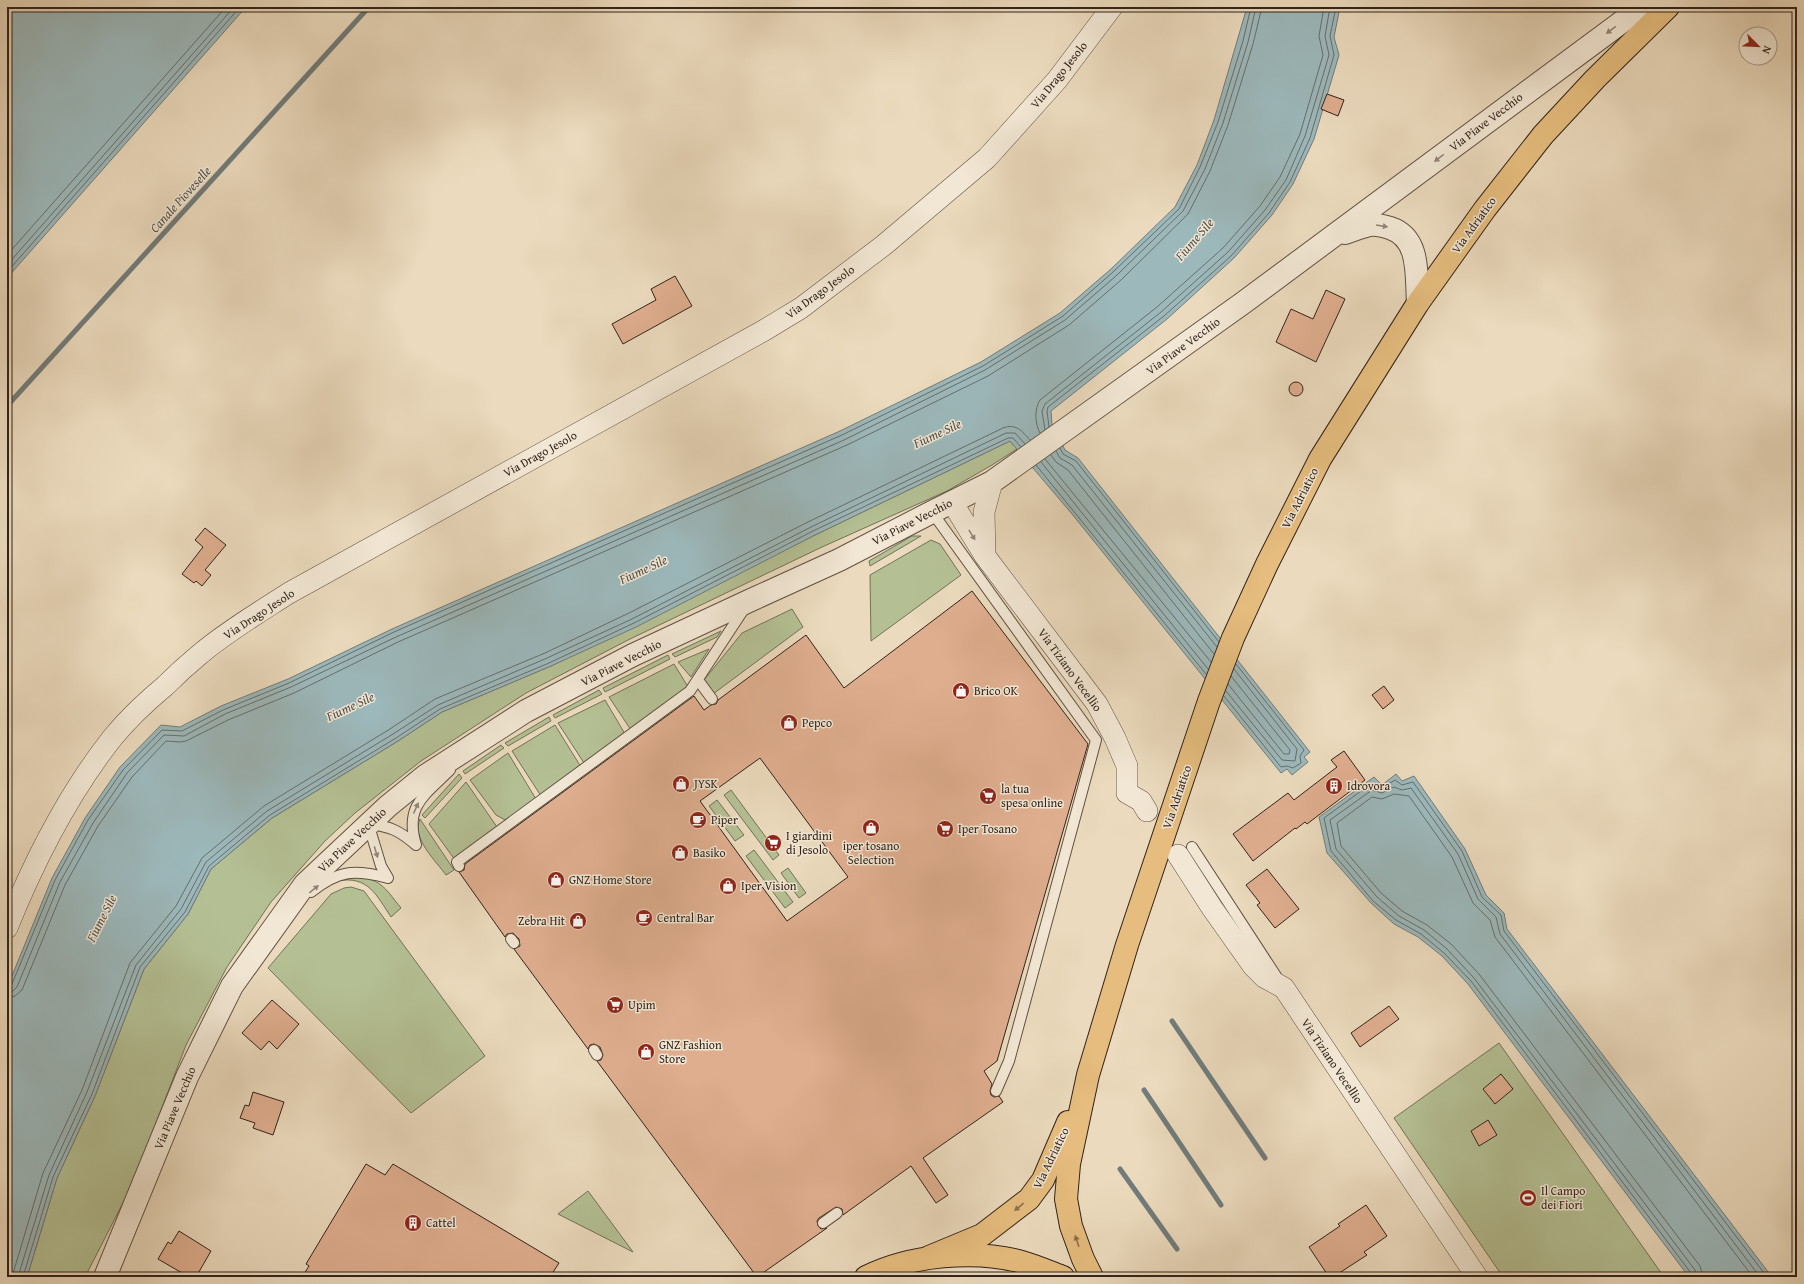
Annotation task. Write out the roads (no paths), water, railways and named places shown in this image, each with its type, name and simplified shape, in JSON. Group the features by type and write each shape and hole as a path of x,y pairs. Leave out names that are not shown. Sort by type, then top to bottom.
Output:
{"main road":[{"name":"Via Adriatico","path":"1092,1277 1083,1259 1071,1226 1066,1199 1069,1164 1088,1075 1127,945 1209,701 1233,638 1267,564 1320,459 1418,302 1485,209 1543,135 1595,79 1668,7"},
{"name":"Via Adriatico","path":"929,1257 982,1236 1029,1200 1043,1180 1088,1075"},
{"path":"866,1277 880,1270 929,1257 983,1256 1021,1262 1063,1277"}],"street":[{"name":"Via Drago Jesolo","path":"7,928 17,903 63,812 86,775 114,736 149,700 199,654 247,620 289,593 802,308 884,246 987,158 1057,80 1112,7"},
{"name":"Via Piave Vecchio","path":"105,1277 187,1078 228,993 305,884 368,823 425,776 526,711 633,655 839,560 992,482 1331,238 1642,7"},
{"name":"Via Piave Vecchio","path":"1331,238 1370,225 1383,225 1397,230 1408,239 1413,248 1418,302"},
{"path":"985,556 984,512 992,482"},
{"name":"Via Tiziano Vecellio","path":"952,502 985,556 1097,704 1128,766 1127,793 1140,801 1147,811"},
{"name":"Via Tiziano Vecellio","path":"1185,851 1212,908 1253,966 1264,976 1284,988 1477,1277"}],"lane":[{"path":"932,512 1096,740 1009,1061 996,1091"},
{"path":"459,866 457,862 690,691 751,600"},
{"path":"698,680 712,699"},
{"path":"284,914 323,882 348,873 368,873 388,878 380,866 368,823 388,826 397,830 416,845 411,828 414,814 421,798 482,739"},
{"path":"823,1223 837,1213"}],"water":[{"path":"7,7 246,7 7,278"},
{"name":"Fiume Sile","path":"1247,7 1340,7 1334,37 1339,55 1314,139 1293,184 1272,215 1234,258 1167,319 1051,411 1052,425 1065,450 1078,458 1310,752 1304,757 1308,762 1292,775 1287,769 1281,773 1072,514 1010,441 815,535 636,627 551,666 442,712 398,741 272,818 211,869 188,914 144,969 95,1096 57,1178 27,1277 7,1277 7,988 52,878 85,818 120,767 161,725 180,727 221,706 288,679 392,629 840,431 981,362 1060,313 1111,269 1175,207 1197,165 1214,120"},
{"path":"1396,774 1402,781 1414,776 1465,849 1486,895 1504,913 1507,929 1772,1277 1689,1277 1468,984 1442,956 1418,937 1394,924 1371,903 1327,853 1319,817 1374,777 1382,785"}],"waterway":[{"name":"Canale Pioveselle","path":"7,406 369,7"},
{"path":"1172,1021 1265,1158"},
{"path":"1144,1090 1221,1205"},
{"path":"1120,1169 1177,1249"}],"place":[{"name":"Brico OK","path":"961,691"},
{"name":"Pepco","path":"789,723"},
{"name":"JYSK","path":"681,784"},
{"name":"Idrovora","path":"1334,786"},
{"name":"la tua spesa online","path":"988,796"},
{"name":"Piper","path":"698,820"},
{"name":"iper tosano Selection","path":"871,828"},
{"name":"Iper Tosano","path":"945,829"},
{"name":"I giardini di Jesolo","path":"773,843"},
{"name":"Basiko","path":"680,853"},
{"name":"GNZ Home Store","path":"556,880"},
{"name":"Iper Vision","path":"728,886"},
{"name":"Central Bar","path":"644,918"},
{"name":"Zebra Hit","path":"578,921"},
{"name":"Upim","path":"615,1005"},
{"name":"GNZ Fashion Store","path":"646,1052"},
{"name":"Il Campo dei Fiori","path":"1528,1198"},
{"name":"Cattel","path":"413,1223"}]}
